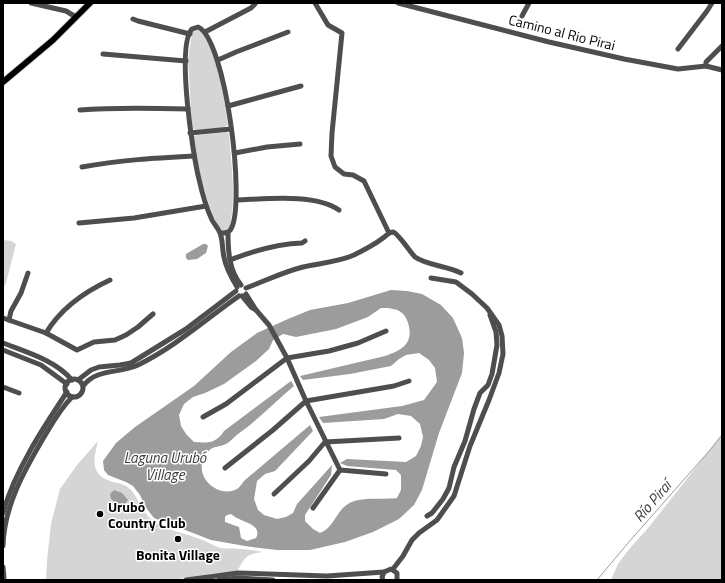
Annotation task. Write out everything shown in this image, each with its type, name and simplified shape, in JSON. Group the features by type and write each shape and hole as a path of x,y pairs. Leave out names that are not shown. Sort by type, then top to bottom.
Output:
{"main road":[{"path":"3,82 53,40 90,3"}],"street":[{"path":"31,3 66,11 76,17"},
{"path":"314,3 328,25 342,33 331,156 335,167 344,174 353,175 364,181 389,233"},
{"name":"Camino al Rio Pirai","path":"398,3 549,42 624,59 678,69 706,66 722,70"},
{"path":"522,16 529,3"},
{"path":"678,49 712,3"},
{"path":"205,32 251,8 254,4"},
{"path":"133,19 190,34"},
{"path":"241,291 231,267 228,233 231,229 237,200 235,153 228,106 218,60 205,32 198,27 192,30 190,34 186,61 188,109 194,156 206,206 220,233 224,259 229,274 251,307 256,310 270,326 287,358 325,442 340,470"},
{"path":"218,60 288,32"},
{"path":"706,66 706,62 722,46"},
{"path":"103,54 186,61"},
{"path":"228,106 301,86"},
{"path":"80,110 141,107 188,109"},
{"path":"190,133 231,128"},
{"path":"235,153 267,147 300,144"},
{"path":"82,167 147,158 194,156"},
{"path":"237,200 292,198 315,201 333,206 339,210"},
{"path":"79,223 128,219 206,206"},
{"path":"3,546 4,525 19,482 61,408 72,397 81,394 83,386 94,375 132,362 194,330 241,291 272,277 297,269 334,262 352,256 378,242 389,233 393,232 398,234 405,245 416,257 428,263 451,268 461,273"},
{"path":"220,233 228,233"},
{"path":"230,260 262,249 278,245 302,243 305,241"},
{"path":"9,320 11,311 21,293 28,273"},
{"path":"186,580 238,573 327,576 384,572 388,569 393,569 418,533 437,520 454,496 470,446 499,373 503,354 502,336 499,325 487,308 456,282 431,278"},
{"path":"46,333 59,314 70,304 94,287 110,280"},
{"path":"427,516 432,513 444,499 449,488 454,467 465,441 480,393 488,386 492,374 497,345 496,332 487,308"},
{"path":"3,318 46,333 77,350 94,342 115,340 126,335 153,314"},
{"path":"203,418 226,404 287,358 329,351 358,343 386,331"},
{"path":"3,343 23,350 51,363 68,375 72,380"},
{"path":"3,350 41,365 67,384"},
{"path":"20,356 23,350"},
{"path":"67,384 72,380 78,380 91,370 99,367 112,369"},
{"path":"78,380 83,386"},
{"path":"225,468 273,430 306,401 382,388 409,381"},
{"path":"3,513 15,480 50,417 67,392 67,384"},
{"path":"3,387 19,393"},
{"path":"67,392 72,397"},
{"path":"478,400 487,404"},
{"path":"274,494 309,461 325,442 399,438"},
{"path":"340,470 386,474"},
{"path":"313,508 340,470"},
{"path":"3,567 4,579"},
{"path":"393,569 397,573 398,580"},
{"path":"378,580 383,580 384,572"},
{"path":"218,580 237,578 273,580"}],"shaded area":[{"path":"197,29 204,36 210,46 215,59 222,86 228,123 228,125 223,128 195,130 192,127 188,60 192,33"},
{"path":"227,132 229,134 232,170 233,207 229,229 222,231 219,229 206,196 193,138 194,136 199,135"},
{"path":"3,240 11,241 16,244 6,283 3,289"},
{"path":"722,434 722,580 611,580 618,564 630,548 649,527"},
{"name":"Urubó Country Club","path":"98,441 94,461 97,471 106,479 122,484 130,489 151,519 171,530 200,539 219,548 245,549 263,552 249,555 237,572 216,573 172,580 46,580 51,524 60,489 77,465"}],"water":[{"path":"203,244 208,246 206,253 197,259 188,260 186,258 186,254"},
{"name":"Laguna Urubó Village","path":"391,290 422,294 441,305 453,318 462,338 464,353 462,373 439,433 422,490 414,505 399,519 373,532 345,542 310,550 277,550 245,546 211,540 154,518 133,486 108,475 104,470 103,461 116,443 135,427 194,386 231,352 257,333 310,310 348,303","holes":["381,308 397,310 407,319 410,332 408,341 404,346 396,352 385,356 300,376 303,380 350,374 391,366 406,355 419,353 429,360 435,368 437,382 424,400 402,406 319,417 323,423 384,419 398,414 411,416 420,424 423,437 421,446 416,456 406,462 347,459 340,463 347,466 396,470 401,475 401,490 397,498 365,499 348,504 329,527 320,533 313,529 305,521 305,515 331,475 332,465 297,504 293,513 286,517 277,519 264,515 258,510 254,499 257,481 265,474 275,471 313,431 310,425 245,480 237,489 222,491 216,489 210,484 205,479 202,472 204,458 209,451 229,442 294,386 291,381 211,442 194,442 186,434 181,426 179,415 184,404 193,397 224,384 256,361 269,349 273,340 283,334 296,337 336,329 368,317","231,514 253,526 257,531 256,538 247,541 241,538 239,527 225,522 225,517"]},
{"path":"114,490 122,493 128,500 124,505 116,503 111,499 110,494"}],"waterway":[{"name":"Río Piraí","path":"597,580 722,435"}],"place":[{"name":"Urubó Country Club","path":"100,514"},
{"name":"Bonita Village","path":"178,539"}]}
